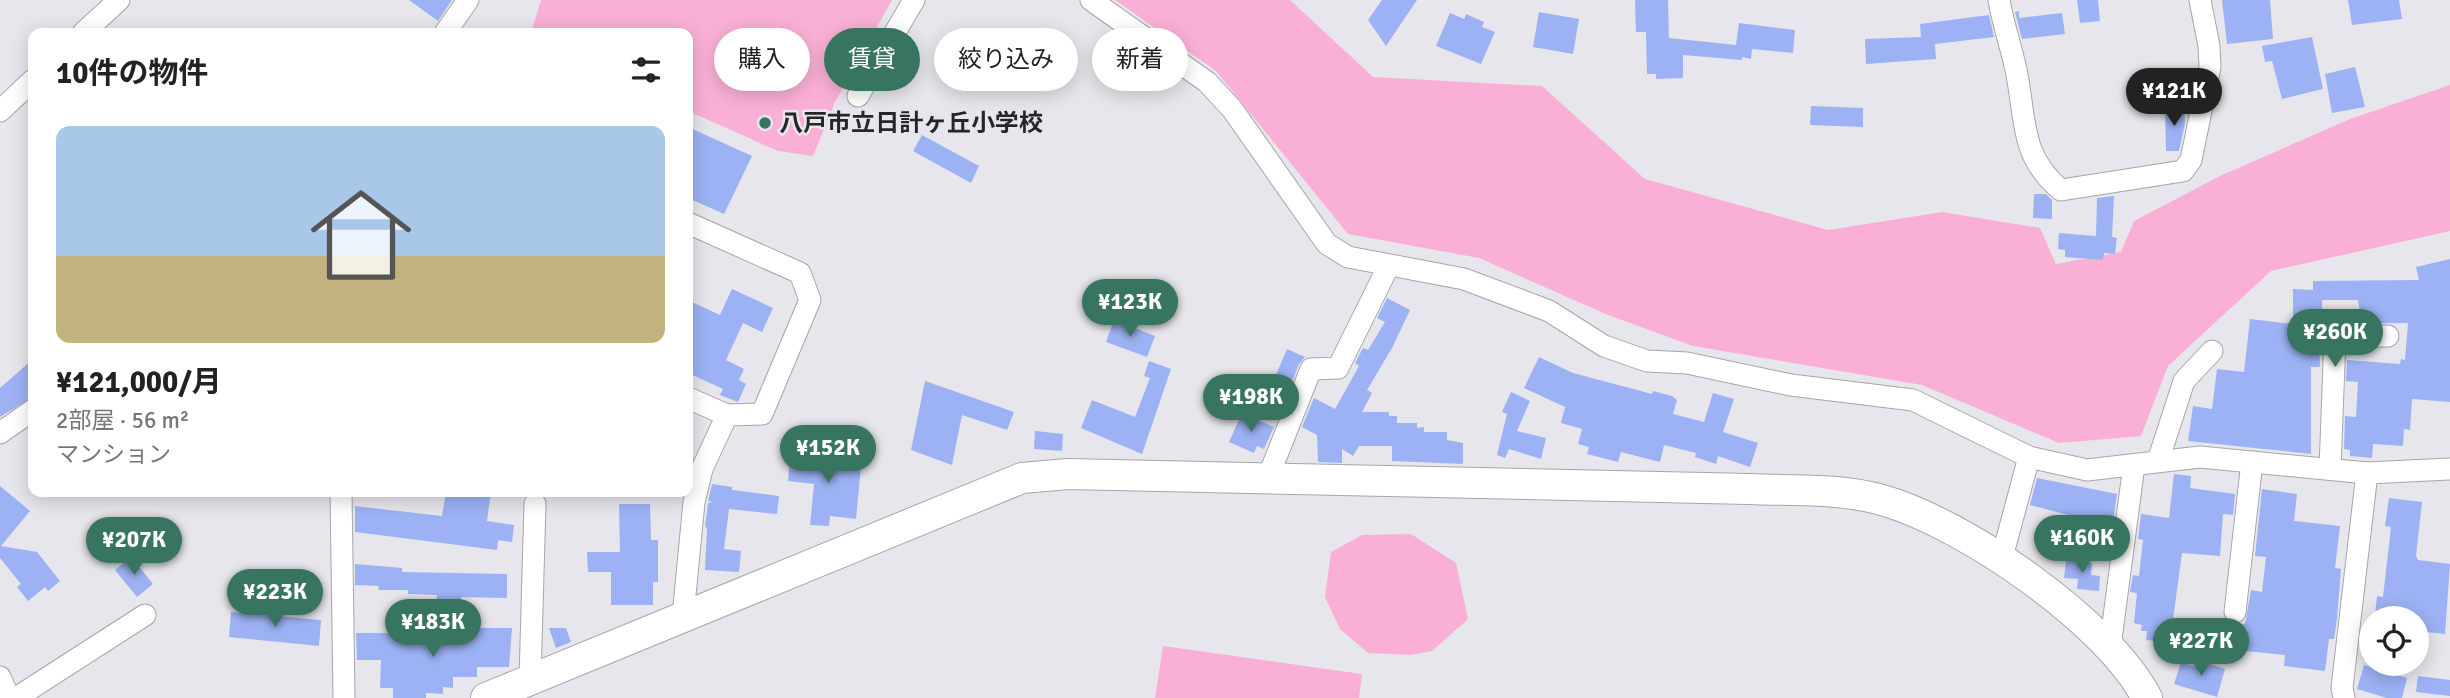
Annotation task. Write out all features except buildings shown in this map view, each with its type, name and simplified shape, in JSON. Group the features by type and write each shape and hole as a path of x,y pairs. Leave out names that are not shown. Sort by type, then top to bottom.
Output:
{"street":[{"path":"88,28 119,0"},
{"path":"448,28 468,0"},
{"path":"858,96 914,0"},
{"path":"1091,0 1207,82 1232,109 1327,244 1348,257 1388,267 1464,279 1549,311 1604,346 1647,361 1687,363 1791,384 1913,400 2029,457 2087,470 2200,457 2367,473 2450,469"},
{"path":"1999,0 2016,69 2024,135 2041,170 2061,190 2183,171 2191,160 2210,67 2210,46 2200,0"},
{"path":"0,111 28,85"},
{"path":"693,225 800,273 810,300 762,414 727,415 693,400"},
{"path":"1267,480 1311,369 1338,368 1388,267"},
{"path":"2330,469 2334,337 2388,337"},
{"path":"2158,461 2184,381 2212,351"},
{"path":"0,433 28,413"},
{"path":"683,616 694,502 702,469 727,415"},
{"path":"2001,561 2029,457"},
{"path":"2235,612 2252,462"},
{"path":"2110,647 2134,466"},
{"path":"2344,698 2342,688 2367,473"},
{"path":"486,698 1022,478 1068,474 1749,489 1854,495 1882,500 1909,510 2001,561 2074,614 2110,647 2147,698"},
{"path":"341,497 344,698"},
{"path":"530,680 535,504"},
{"path":"16,698 145,615"},
{"path":"0,677 9,698"}],"shaded area":[{"path":"541,0 892,0 876,28 824,28 824,91 841,91 813,156 778,151 693,113 693,28 533,28"},
{"path":"1115,0 1290,0 1373,77 1542,86 1645,179 1828,230 1942,212 2040,228 2056,264 2121,252 2134,221 2222,175 2350,119 2450,85 2450,231 2271,271 2168,366 2141,436 2059,443 1922,385 1693,346 1608,315 1479,258 1348,234 1216,71 1188,51 1188,28 1155,28"},
{"path":"1411,534 1456,563 1468,619 1432,651 1411,655 1368,653 1340,629 1325,597 1331,552 1362,535"},
{"path":"1163,646 1362,674 1359,698 1155,698"}],"place":[{"name":"八戸市立日計ヶ丘小学校","path":"765,123"}]}
